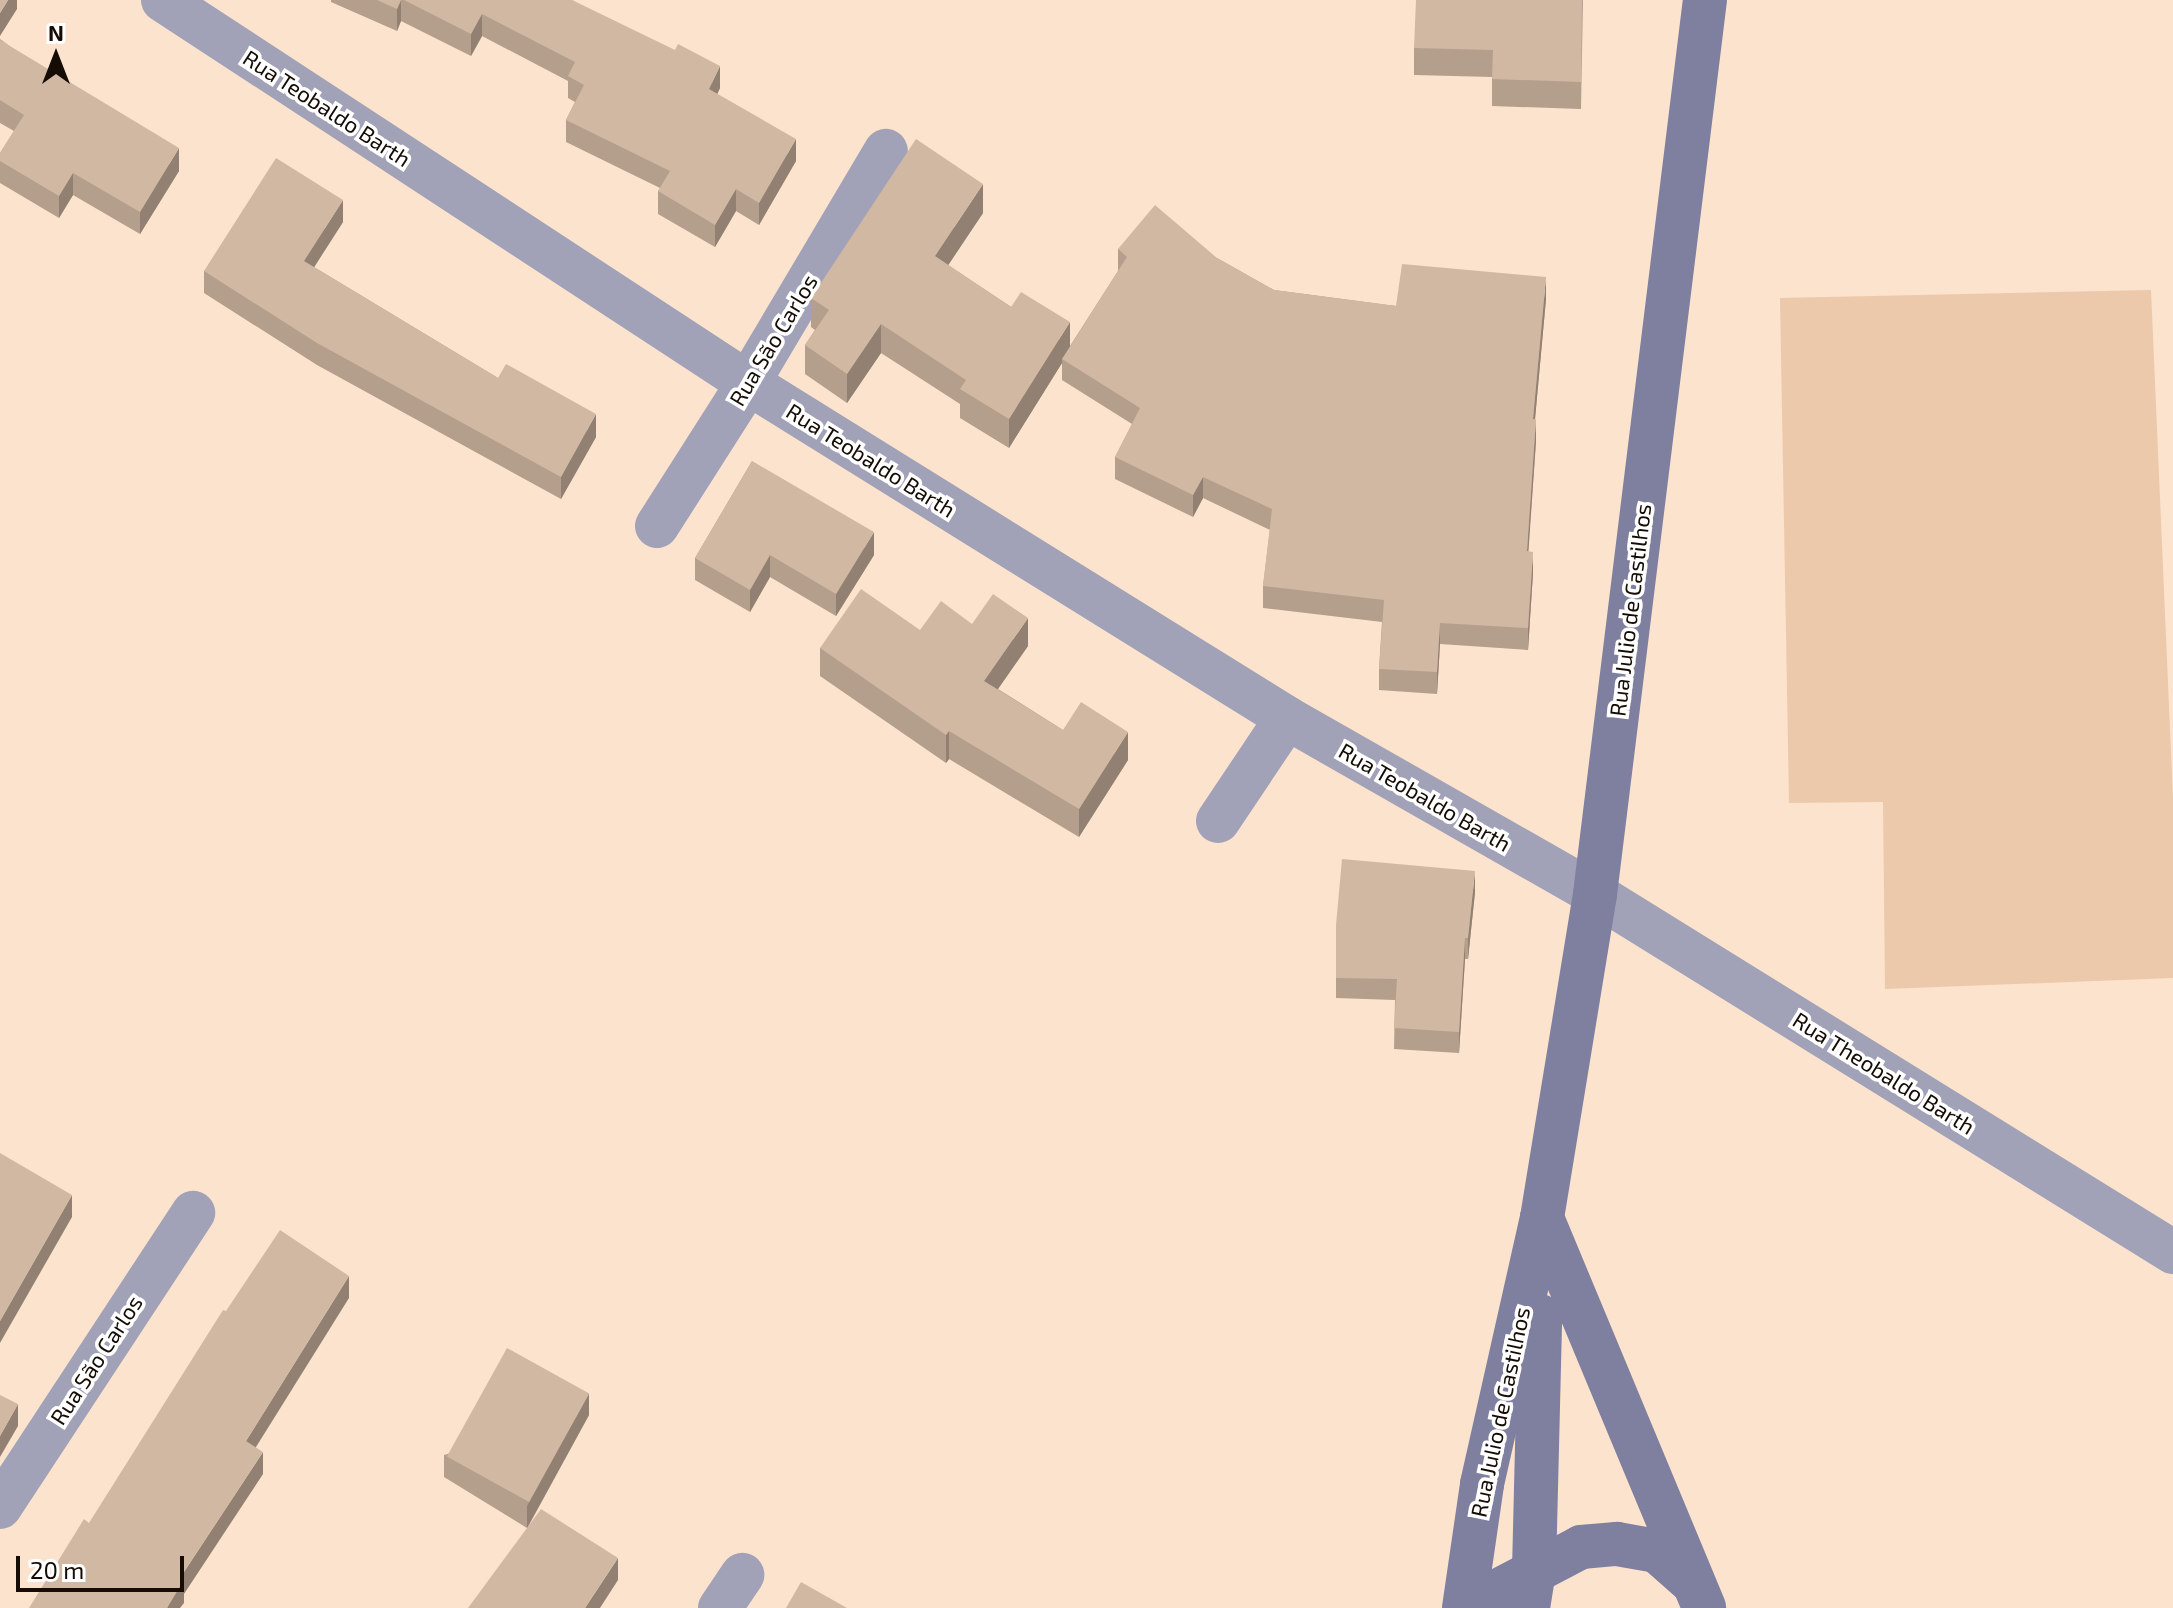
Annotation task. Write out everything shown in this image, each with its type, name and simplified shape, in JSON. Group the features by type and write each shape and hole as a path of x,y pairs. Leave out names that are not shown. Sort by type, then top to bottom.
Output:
{"main road":[{"name":"Rua Julio de Castilhos","path":"1464,1608 1482,1484 1542,1218 1595,894 1705,0"},
{"name":"Rua Julio de Castilhos","path":"1531,1589 1542,1218"},
{"path":"1542,1218 1699,1596"},
{"path":"1482,1484 1531,1589 1561,1608"},
{"path":"1464,1608 1531,1589 1581,1547 1617,1544 1657,1551 1699,1596"}],"street":[{"name":"Rua Teobaldo Barth","path":"163,0 748,383 1287,718 1595,894"},
{"name":"Rua São Carlos","path":"657,526 748,383 886,151"},
{"path":"1218,821 1287,718"},
{"name":"Rua Theobaldo Barth","path":"1595,894 2173,1252"},
{"name":"Rua São Carlos","path":"0,1507 193,1213"}],"shaded area":[{"path":"2151,290 2173,799 2173,978 1885,989 1883,802 1789,803 1780,298"}],"building":[{"path":"0,0 8,0 0,13"},
{"path":"377,0 401,0 397,9"},
{"path":"404,0 572,0 675,50 678,44 720,66 709,89 796,139 759,203 736,189 715,225 658,191 670,171 566,120 584,85 568,76 575,62 482,14 471,34"},
{"path":"1416,0 1582,0 1581,82 1492,79 1493,50 1414,48"},
{"path":"0,40 179,148 140,212 73,173 59,196 0,161 0,153 24,115 0,100"},
{"path":"916,139 983,184 935,256 1011,307 1021,292 1070,322 1009,419 960,389 966,380 881,324 847,374 805,345 829,310 811,298"},
{"path":"276,158 343,200 304,261 498,378 506,364 596,414 561,477 317,343 204,271"},
{"path":"1155,205 1217,258 1274,290 1396,306 1402,264 1546,277 1533,419 1536,419 1527,551 1533,552 1528,628 1440,623 1437,672 1379,669 1384,600 1263,586 1272,509 1203,477 1193,495 1115,457 1140,408 1062,359 1127,257 1118,249"},
{"path":"752,461 874,532 836,594 770,555 750,590 695,558"},
{"path":"861,589 920,630 941,601 972,624 993,594 1028,618 984,681 1063,730 1081,702 1128,732 1079,809 949,731 946,735 820,648"},
{"path":"1342,859 1475,871 1468,938 1465,938 1459,1032 1394,1028 1397,979 1336,978 1336,925"},
{"path":"0,1153 72,1195 0,1321"},
{"path":"280,1230 349,1276 246,1441 263,1452 180,1578 184,1580 167,1608 29,1608 84,1519 89,1523 223,1310 226,1311"},
{"path":"507,1348 589,1394 529,1502 447,1456"},
{"path":"0,1395 18,1404 0,1436"},
{"path":"541,1509 618,1558 585,1608 468,1608"},
{"path":"801,1582 847,1608 786,1608"}]}
